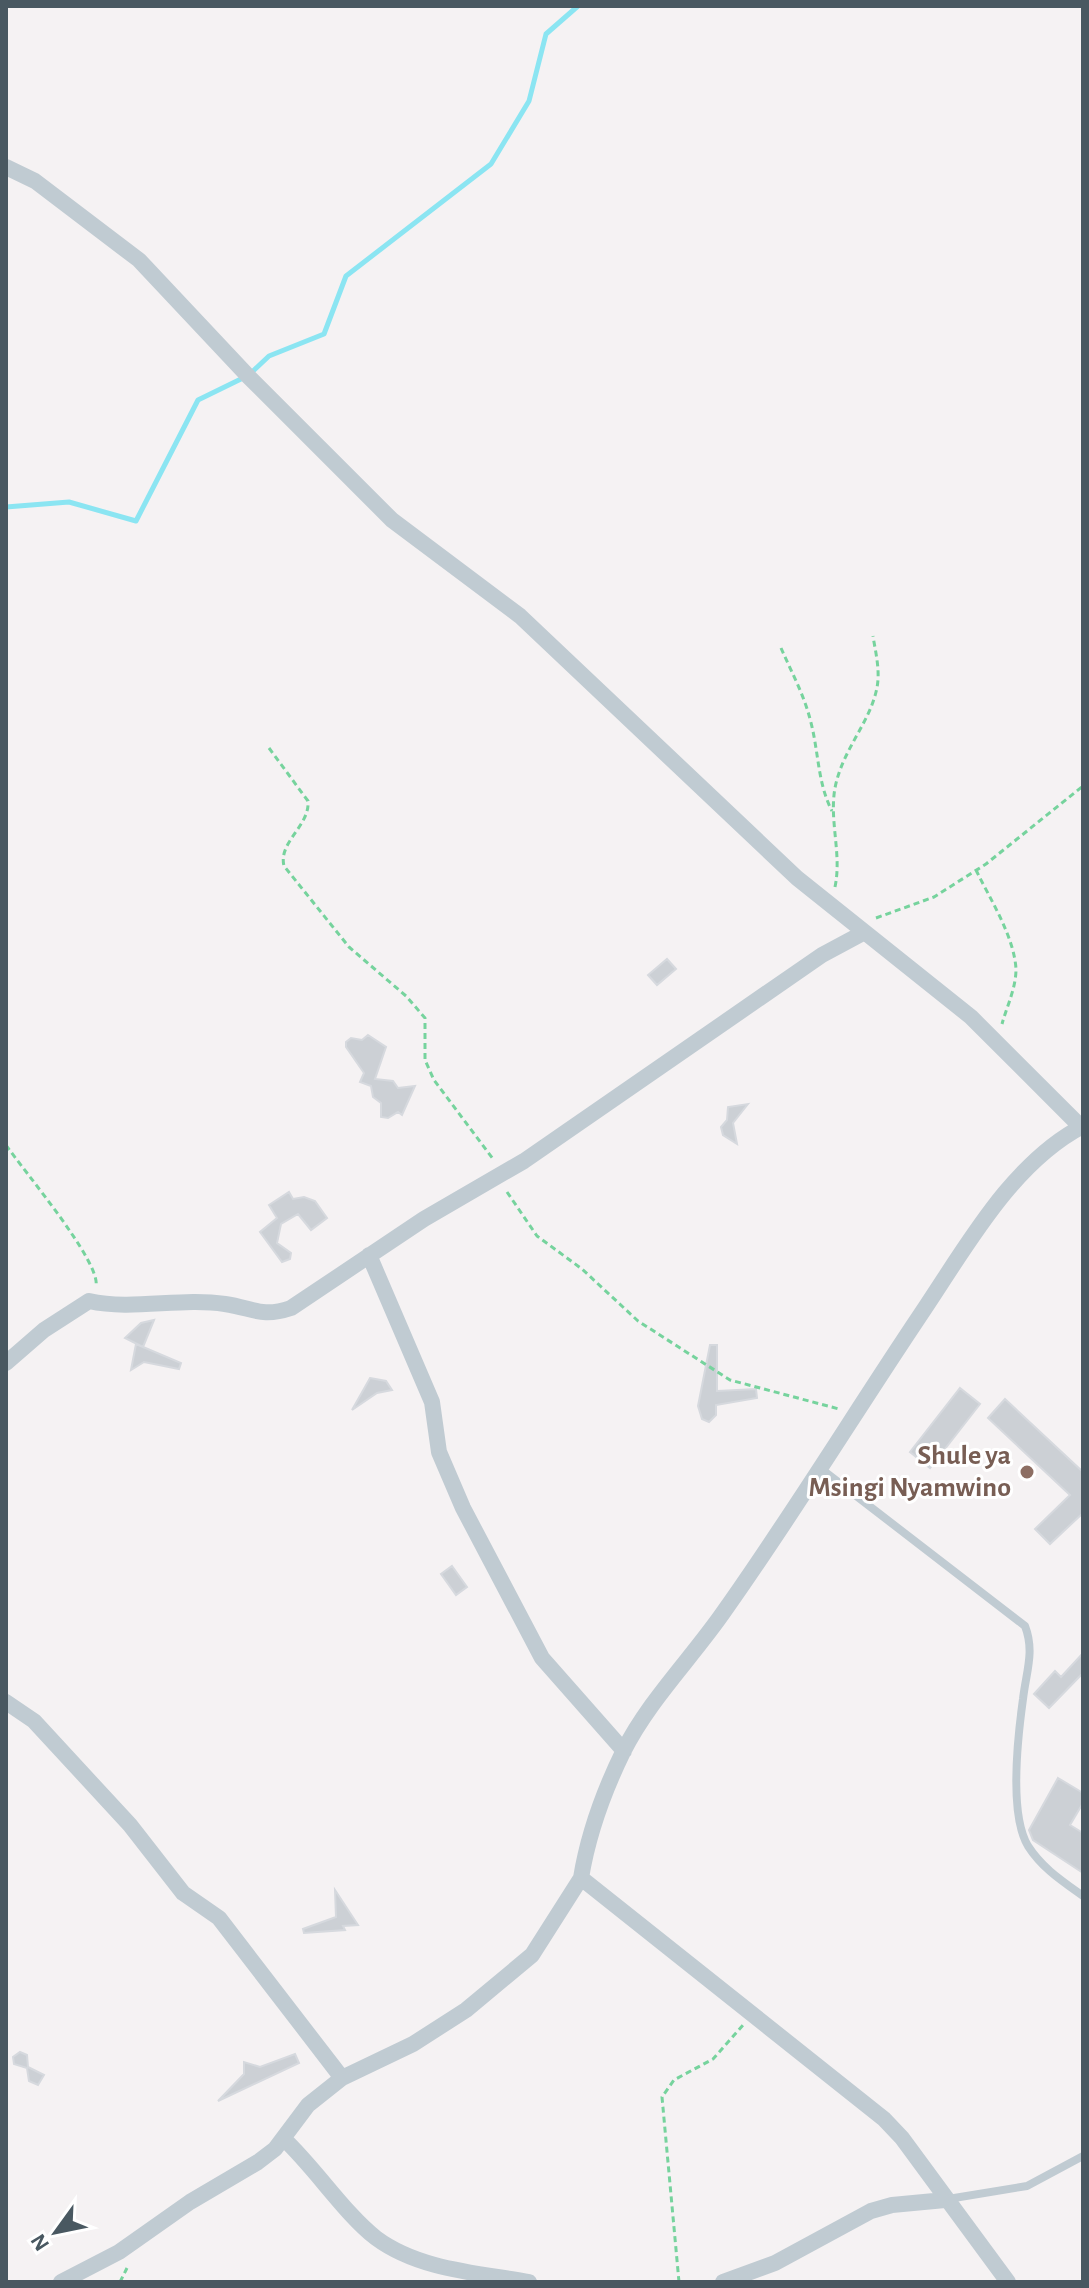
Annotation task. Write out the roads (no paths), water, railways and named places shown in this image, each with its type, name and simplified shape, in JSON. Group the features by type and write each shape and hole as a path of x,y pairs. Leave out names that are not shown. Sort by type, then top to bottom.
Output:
{"street":[{"path":"6,167 35,181 139,260 248,376 392,520 520,616 634,727 831,906 971,1017 1082,1127 1058,1139 1018,1180 971,1240 724,1612 666,1685 624,1751 598,1813 581,1878 549,1932 522,1963 466,2010 413,2044 342,2078 308,2105 284,2139 258,2162 190,2202 119,2252 61,2282"},
{"path":"6,1363 44,1330 89,1301 106,1305 201,1301 273,1314 291,1308 369,1255 573,1127 858,929"},
{"path":"369,1255 432,1402 439,1452 463,1508 542,1658 624,1751"},
{"path":"6,1702 34,1721 130,1825 183,1893 219,1918 342,2078"},
{"path":"581,1878 751,2017 823,2067 884,2119 921,2163 945,2200 1008,2282"},
{"path":"284,2139 375,2238 400,2252 458,2270 529,2282"},
{"path":"723,2282 775,2263 871,2211 892,2205 945,2200"}],"lane":[{"path":"820,1468 1025,1626 1030,1640 1030,1666 1018,1744 1018,1813 1026,1844 1045,1868 1083,1896"},
{"path":"945,2200 1027,2186 1083,2156"}],"waterway":[{"path":"251,373 269,356 324,334 346,276 491,164 529,101 546,34 578,6"},
{"path":"6,507 69,502 136,521 198,400 243,378"}],"place":[{"name":"Shule ya Msingi Nyamwino","path":"1027,1472"}]}
